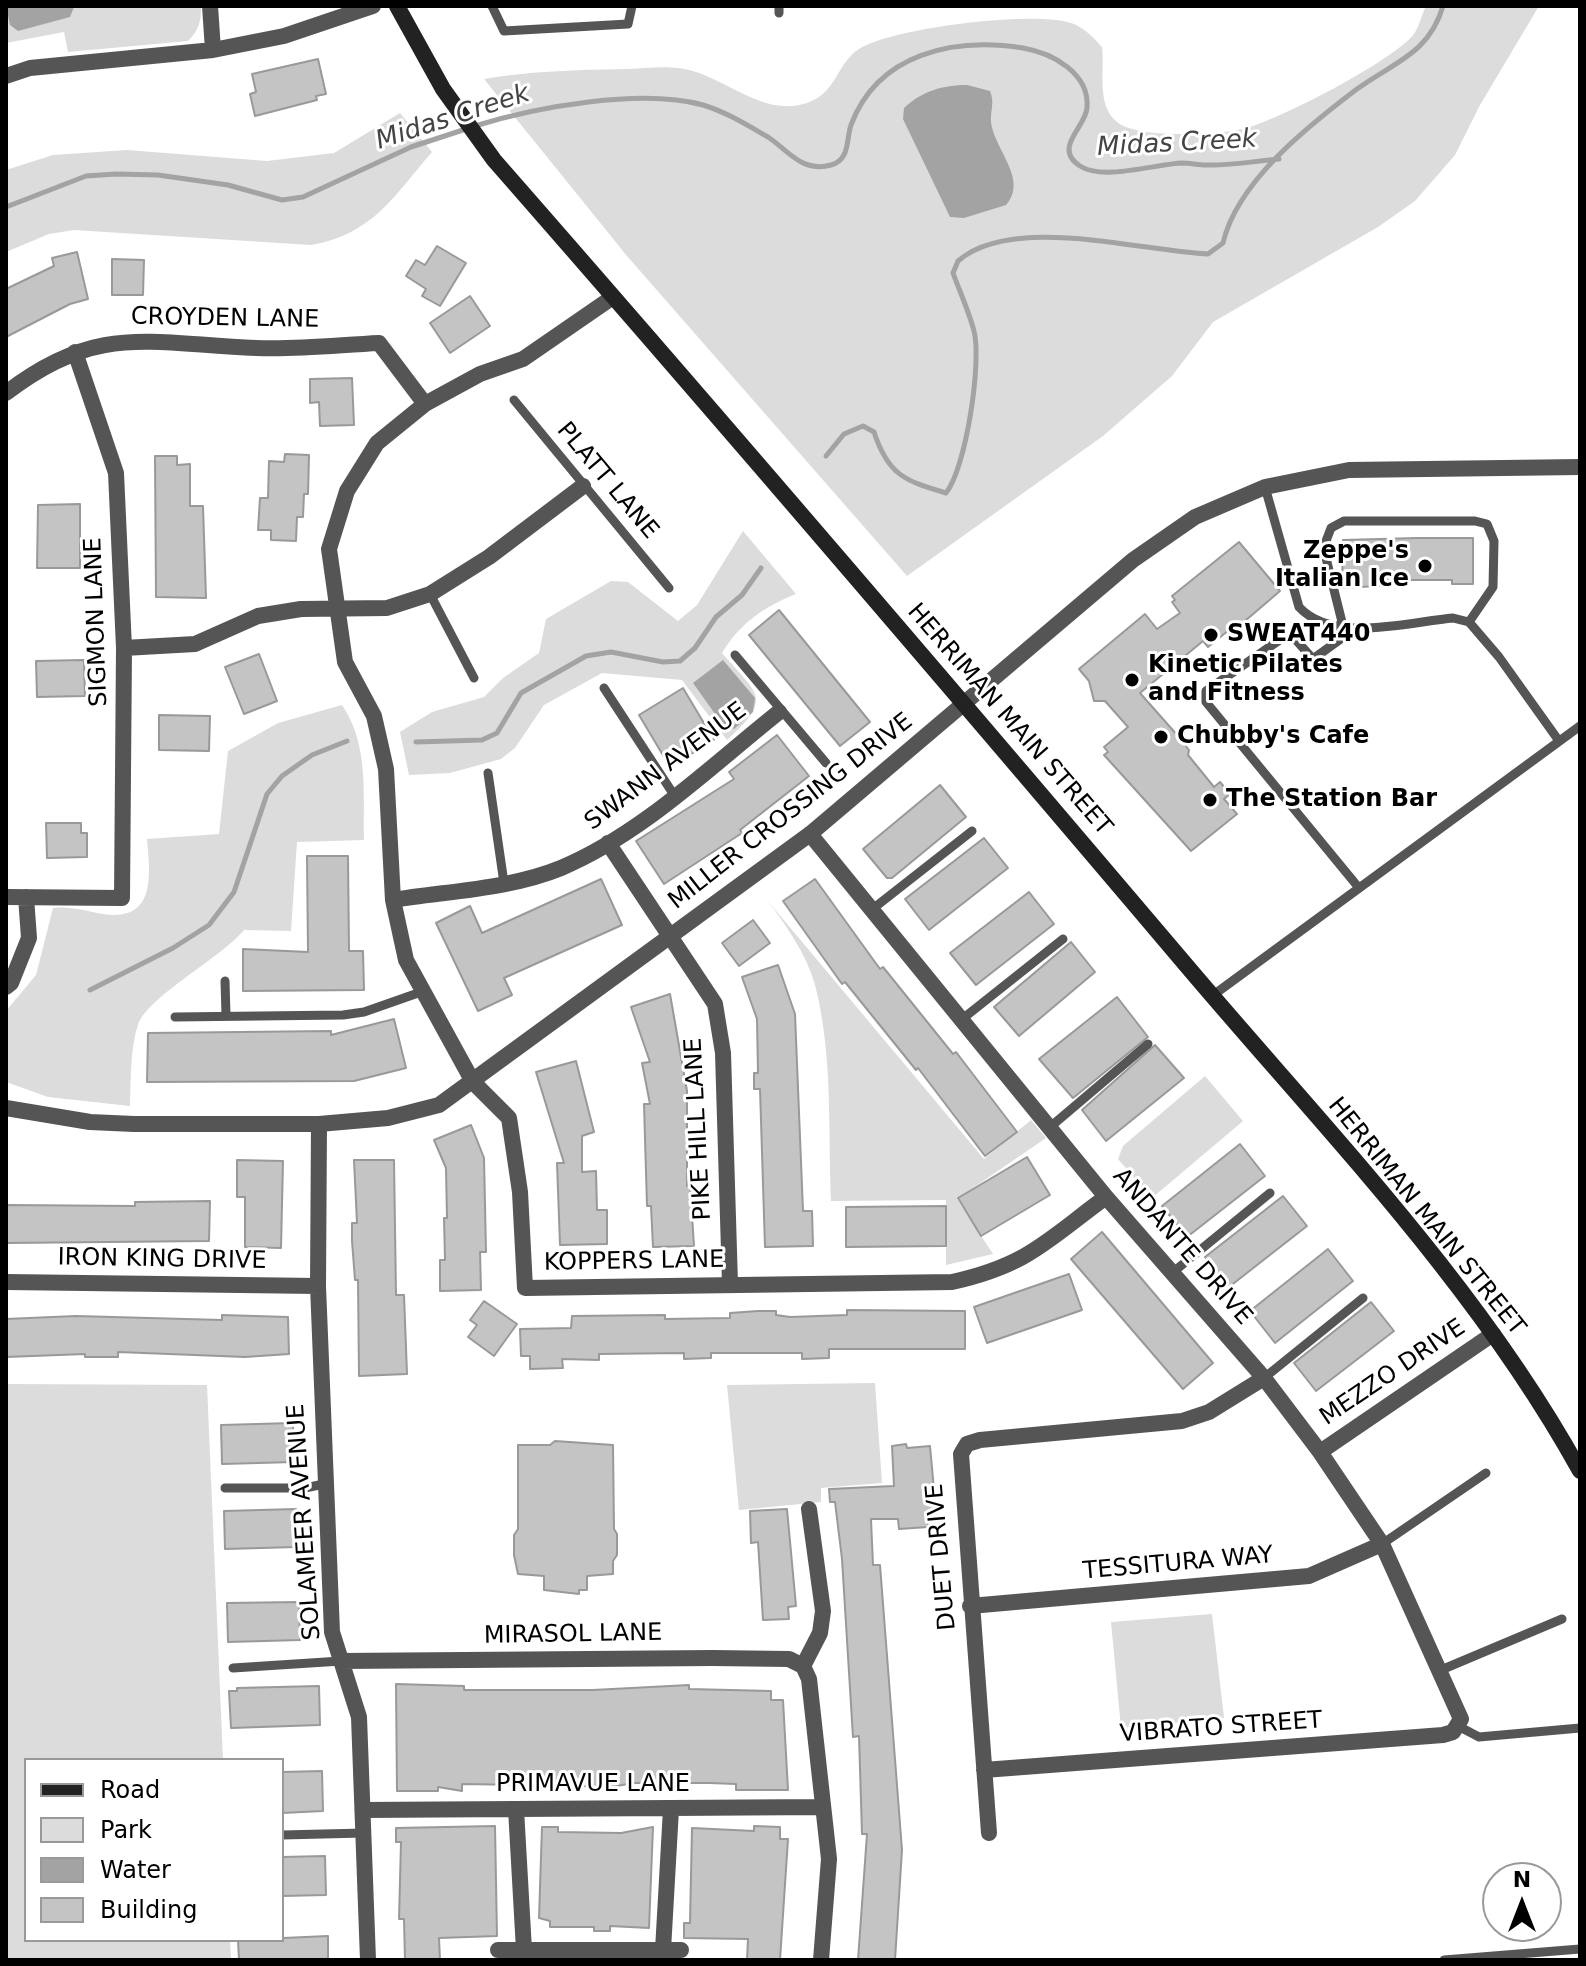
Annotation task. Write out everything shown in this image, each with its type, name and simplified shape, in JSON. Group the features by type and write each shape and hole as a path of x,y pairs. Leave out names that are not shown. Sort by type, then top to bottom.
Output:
{"main road":[{"name":"HERRIMAN MAIN STREET","path":"397,6 443,89 494,160 965,704 1493,1334 1555,1425 1580,1471"}],"street":[{"path":"210,6 213,50"},
{"path":"6,76 30,68 213,50 284,36 373,6"},
{"name":"KOPPERS LANE","path":"613,297 523,359 480,374 425,404 377,443 347,491 329,549 345,662 374,716 386,769 393,900 406,960 473,1082 509,1118 520,1192 525,1288 952,1282 1019,1262 1046,1246 1106,1197"},
{"name":"CROYDEN LANE","path":"6,393 42,365 112,342 135,340 260,349 379,343 425,404"},
{"name":"SIGMON LANE","path":"26,897 122,898 124,648 116,473 75,352"},
{"name":"MILLER CROSSING DRIVE","path":"6,1108 90,1122 319,1124 388,1118 439,1105 810,834 1153,544 1195,517 1265,487 1307,476 1392,467 1580,467"},
{"path":"124,648 195,644 258,616 336,607 387,608 430,594 489,557 583,486"},
{"name":"SWANN AVENUE","path":"393,900 504,883 560,868 608,843 779,712"},
{"name":"ANDANTE DRIVE","path":"810,834 1106,1197 1264,1378 1320,1452 1382,1544 1458,1707 1458,1726"},
{"name":"PIKE HILL LANE","path":"608,843 715,1004 723,1053 730,1284"},
{"path":"6,897 26,897 29,938 11,983 6,987"},
{"name":"SOLAMEER AVENUE","path":"319,1124 318,1286 332,1632 359,1717 368,1960"},
{"name":"IRON KING DRIVE","path":"6,1282 318,1286"},
{"name":"MEZZO DRIVE","path":"1320,1452 1493,1334"},
{"name":"DUET DRIVE","path":"989,1833 959,1467 967,1444 980,1440 1182,1421 1209,1412 1264,1378"},
{"path":"809,1509 823,1611 820,1633 803,1666 809,1679 829,1859 821,1960"},
{"name":"TESSITURA WAY","path":"970,1606 1309,1576 1382,1544"},
{"name":"MIRASOL LANE","path":"341,1661 712,1658 789,1659 803,1666"},
{"name":"VIBRATO STREET","path":"984,1770 1443,1735 1458,1726"},
{"name":"PRIMAVUE LANE","path":"363,1810 823,1807"},
{"path":"516,1809 524,1950"},
{"path":"663,1950 671,1809"},
{"path":"498,1950 681,1950"}],"lane":[{"path":"492,6 504,31 628,24 632,6"},
{"name":"PLATT LANE","path":"514,400 669,588"},
{"path":"1265,487 1299,607 1309,618 1357,627 1453,618 1469,622 1499,657 1559,741"},
{"path":"1343,626 1325,549 1331,528 1344,521 1475,521 1487,524 1493,532 1493,587 1469,622"},
{"path":"430,594 474,678"},
{"path":"1357,627 1313,659 1295,639 1281,639 1206,691 1206,702 1359,888"},
{"path":"735,655 779,712 826,763"},
{"path":"604,688 674,795"},
{"path":"1212,996 1580,726"},
{"path":"488,773 504,883"},
{"path":"870,911 972,831"},
{"path":"961,1020 1063,939"},
{"path":"225,981 226,1015"},
{"path":"175,1017 343,1015 364,1012 421,992"},
{"path":"1049,1128 1148,1044"},
{"path":"1172,1273 1270,1193"},
{"path":"1264,1378 1363,1298"},
{"path":"1382,1544 1486,1473"},
{"path":"225,1488 305,1488 324,1484"},
{"path":"1441,1670 1562,1619"},
{"path":"233,1668 341,1661"},
{"path":"1458,1726 1479,1737 1580,1728"},
{"path":"284,1835 364,1833"},
{"path":"1444,1960 1558,1956 1580,1949"}],"green space":[{"path":"6,6 201,6 201,17 188,41 68,52 64,32 6,43"},
{"path":"1426,6 1539,6 1480,105 1455,155 1415,201 1378,227 1213,322 1172,376 1103,436 907,576 627,256 484,79 554,71 678,68 708,77 768,104 799,105 821,95 851,55 876,41 965,23 1056,20 1078,26 1102,47 1104,97 1110,115 1117,122 1141,131 1215,133 1259,124 1307,103 1360,74 1402,46 1414,34"},
{"path":"400,113 432,152 380,211 366,223 332,240 311,245 74,230 49,234 6,252 6,170 53,155 127,150 267,161 334,153"},
{"path":"743,531 796,594 754,617 736,633 722,653 745,678 756,696 751,715 727,740 682,680 602,673 544,705 515,748 501,759 450,773 409,775 400,732 432,712 484,697 503,678 539,653 546,619 611,581 628,582 678,621 697,605"},
{"path":"342,705 351,720 361,753 364,840 297,842 291,931 244,930 155,1002 138,1025 131,1065 130,1106 48,1097 6,1082 6,1011 36,975 53,908 121,915 133,911 141,903 149,880 147,839 219,834 228,751 278,723"},
{"path":"767,900 984,1159 1031,1120 1046,1138 957,1199 993,1254 946,1265 946,1200 831,1201 829,1092 821,1011 807,963"},
{"path":"1205,1076 1243,1121 1152,1198 1118,1159 1123,1146"},
{"path":"875,1383 882,1483 821,1488 821,1502 739,1510 727,1385"},
{"path":"6,1384 207,1385 223,1758 24,1758 24,1942 230,1942 231,1960 6,1960"},
{"path":"1212,1614 1224,1718 1121,1728 1111,1622"}],"water":[{"path":"6,6 74,7 70,17 18,31 10,25"},
{"path":"967,85 990,91 993,132 1014,185 1006,205 964,218 950,217 903,119 904,108 933,90"},
{"path":"723,660 755,698 753,712 734,729 723,725 693,683"}],"building":[{"path":"318,59 326,94 316,96 317,100 255,116 250,94 256,92 252,74"},
{"path":"437,246 466,263 440,306 422,296 426,289 406,276 416,260 425,265"},
{"path":"77,252 88,299 70,304 6,337 6,289 54,266 52,258"},
{"path":"112,259 144,260 143,295 112,295"},
{"path":"470,296 490,326 450,353 430,323"},
{"path":"352,378 354,425 320,426 319,402 310,403 310,379"},
{"path":"285,454 309,455 308,494 304,494 303,517 297,517 296,541 271,540 271,530 258,530 260,498 268,498 269,461 284,462"},
{"path":"155,456 177,456 177,465 190,464 190,506 203,506 206,598 156,597"},
{"path":"80,504 80,568 37,568 38,505"},
{"path":"1473,538 1473,584 1452,584 1452,580 1396,580 1396,585 1342,588 1343,540"},
{"path":"1239,542 1280,591 1231,633 1229,630 1208,647 1203,641 1140,693 1178,736 1189,750 1188,755 1214,787 1220,782 1230,794 1224,799 1237,814 1191,851 1104,755 1108,752 1104,747 1128,727 1105,701 1094,701 1089,681 1079,669 1145,614 1157,629 1180,613 1172,602 1175,600 1172,596"},
{"path":"779,610 870,722 840,746 749,635"},
{"path":"259,654 277,701 244,714 225,667"},
{"path":"84,660 85,696 37,697 36,661"},
{"path":"683,688 714,740 670,767 639,715"},
{"path":"159,715 210,716 209,751 159,750"},
{"path":"777,735 809,776 740,830 742,833 664,884 636,841 734,779 729,772"},
{"path":"940,785 966,817 892,878 887,878 863,849"},
{"path":"46,823 81,823 81,833 87,833 87,857 47,858"},
{"path":"984,838 1008,868 929,930 905,899"},
{"path":"307,856 348,856 349,951 363,951 364,990 243,991 243,949 308,952"},
{"path":"601,879 622,925 504,978 512,995 478,1011 436,923 470,906 482,933"},
{"path":"815,879 880,969 883,967 953,1054 956,1052 1017,1132 985,1156 918,1068 916,1070 845,982 842,984 783,901"},
{"path":"1029,892 1054,924 976,985 950,953"},
{"path":"753,920 770,943 739,966 722,943"},
{"path":"1071,942 1095,972 1019,1036 994,1007"},
{"path":"778,965 795,1014 803,1211 812,1211 813,1246 765,1247 760,1089 754,1089 754,1073 758,1073 757,1019 742,977"},
{"path":"670,994 687,1091 687,1186 690,1185 694,1246 653,1247 651,1206 647,1206 644,1104 650,1104 642,1063 650,1062 631,1007"},
{"path":"1117,997 1148,1037 1073,1098 1039,1059"},
{"path":"394,1019 406,1068 354,1081 147,1082 148,1033 331,1031 331,1035"},
{"path":"1155,1045 1184,1078 1106,1141 1082,1110"},
{"path":"576,1061 594,1132 582,1136 582,1172 596,1171 597,1210 607,1210 607,1244 560,1245 557,1163 564,1163 536,1072"},
{"path":"471,1125 484,1158 486,1252 480,1252 481,1290 440,1291 440,1260 445,1260 446,1168 434,1140"},
{"path":"1240,1144 1265,1176 1187,1237 1162,1206"},
{"path":"1027,1157 1050,1195 981,1236 958,1198"},
{"path":"237,1160 283,1161 281,1248 245,1247 245,1197 237,1197"},
{"path":"354,1160 394,1160 396,1295 404,1295 407,1374 359,1376 358,1280 355,1280 352,1241 352,1223 357,1223"},
{"path":"1283,1196 1307,1226 1229,1287 1205,1257"},
{"path":"210,1201 209,1241 6,1243 6,1205 135,1206 135,1202"},
{"path":"946,1206 946,1246 846,1247 846,1207"},
{"path":"1102,1232 1213,1363 1183,1389 1071,1259"},
{"path":"1328,1249 1353,1281 1275,1343 1250,1311"},
{"path":"1069,1274 1082,1310 987,1343 974,1307"},
{"path":"484,1301 517,1324 494,1356 468,1337 477,1325 470,1320"},
{"path":"1371,1302 1394,1331 1316,1391 1294,1363"},
{"path":"847,1310 965,1311 965,1349 829,1349 829,1358 802,1359 802,1353 711,1353 711,1358 684,1359 684,1353 599,1354 599,1360 562,1359 563,1368 530,1369 530,1356 521,1356 520,1329 571,1328 572,1316 730,1318 730,1313 776,1311 776,1315 790,1317 847,1315"},
{"path":"222,1315 288,1317 289,1354 245,1357 118,1352 118,1357 85,1357 85,1354 6,1357 6,1319 76,1316 222,1320"},
{"path":"293,1423 294,1462 222,1464 221,1425"},
{"path":"555,1441 613,1445 617,1555 613,1561 613,1574 587,1576 587,1590 579,1590 579,1594 544,1590 544,1576 518,1574 514,1555 514,1535 518,1529 518,1445 550,1445"},
{"path":"906,1444 907,1448 930,1446 937,1522 928,1522 928,1527 899,1529 898,1519 871,1519 873,1565 880,1565 902,1850 895,1960 858,1960 867,1834 862,1834 859,1736 853,1737 842,1559 835,1502 830,1502 829,1489 894,1486 892,1446"},
{"path":"296,1509 297,1547 225,1549 224,1511"},
{"path":"787,1509 796,1606 788,1607 789,1619 763,1620 758,1542 751,1543 750,1511"},
{"path":"299,1602 300,1640 228,1642 227,1603"},
{"path":"396,1684 464,1686 464,1690 593,1690 689,1685 689,1689 771,1691 771,1700 783,1700 788,1790 736,1790 736,1784 633,1783 617,1786 617,1791 584,1786 462,1784 462,1791 438,1787 438,1791 397,1791"},
{"path":"319,1686 320,1725 231,1728 229,1691 237,1691 237,1688"},
{"path":"322,1771 323,1811 284,1813 284,1772"},
{"path":"495,1826 497,1936 439,1938 440,1960 405,1960 404,1919 399,1919 401,1842 396,1842 396,1828"},
{"path":"754,1826 780,1827 780,1839 788,1839 780,1960 747,1960 748,1939 684,1938 684,1923 690,1923 692,1828 754,1831"},
{"path":"542,1827 558,1827 558,1832 621,1833 653,1827 649,1928 610,1926 610,1931 594,1931 594,1927 550,1927 550,1921 539,1918"},
{"path":"325,1856 326,1895 284,1896 284,1857"},
{"path":"328,1936 328,1960 239,1960 238,1942 284,1942 284,1938"}],"waterway":[{"path":"826,456 844,434 863,426 874,432 885,458 900,474 946,493 966,439 976,366 974,331 953,273 958,261 982,247 1043,237 1208,254 1223,243 1243,198 1277,157 1357,89 1419,46 1437,22 1443,6"},
{"name":"Midas Creek","path":"475,126 528,112 589,102 650,98 678,100 728,115 768,137 796,159 821,167 841,159 851,125 863,101 880,81 899,66 921,55 945,49 997,45 1046,55 1076,75 1086,96 1087,108 1069,152 1080,166 1116,172 1182,163 1224,165 1279,159"},
{"name":"Midas Creek","path":"6,207 86,176 116,174 158,175 228,185 282,200 303,197 411,147 466,129"},
{"path":"416,742 482,740 497,733 521,693 586,656 611,652 663,662 680,661 695,648 716,617 742,595 761,568"},
{"path":"90,990 173,948 209,925 234,892 267,794 282,776 312,755 347,741"}],"place":[{"name":"Zeppe's Italian Ice","path":"1425,566"},
{"name":"SWEAT440","path":"1211,635"},
{"name":"Kinetic Pilates and Fitness","path":"1132,680"},
{"name":"Chubby's Cafe","path":"1161,737"},
{"name":"The Station Bar","path":"1210,800"}]}
